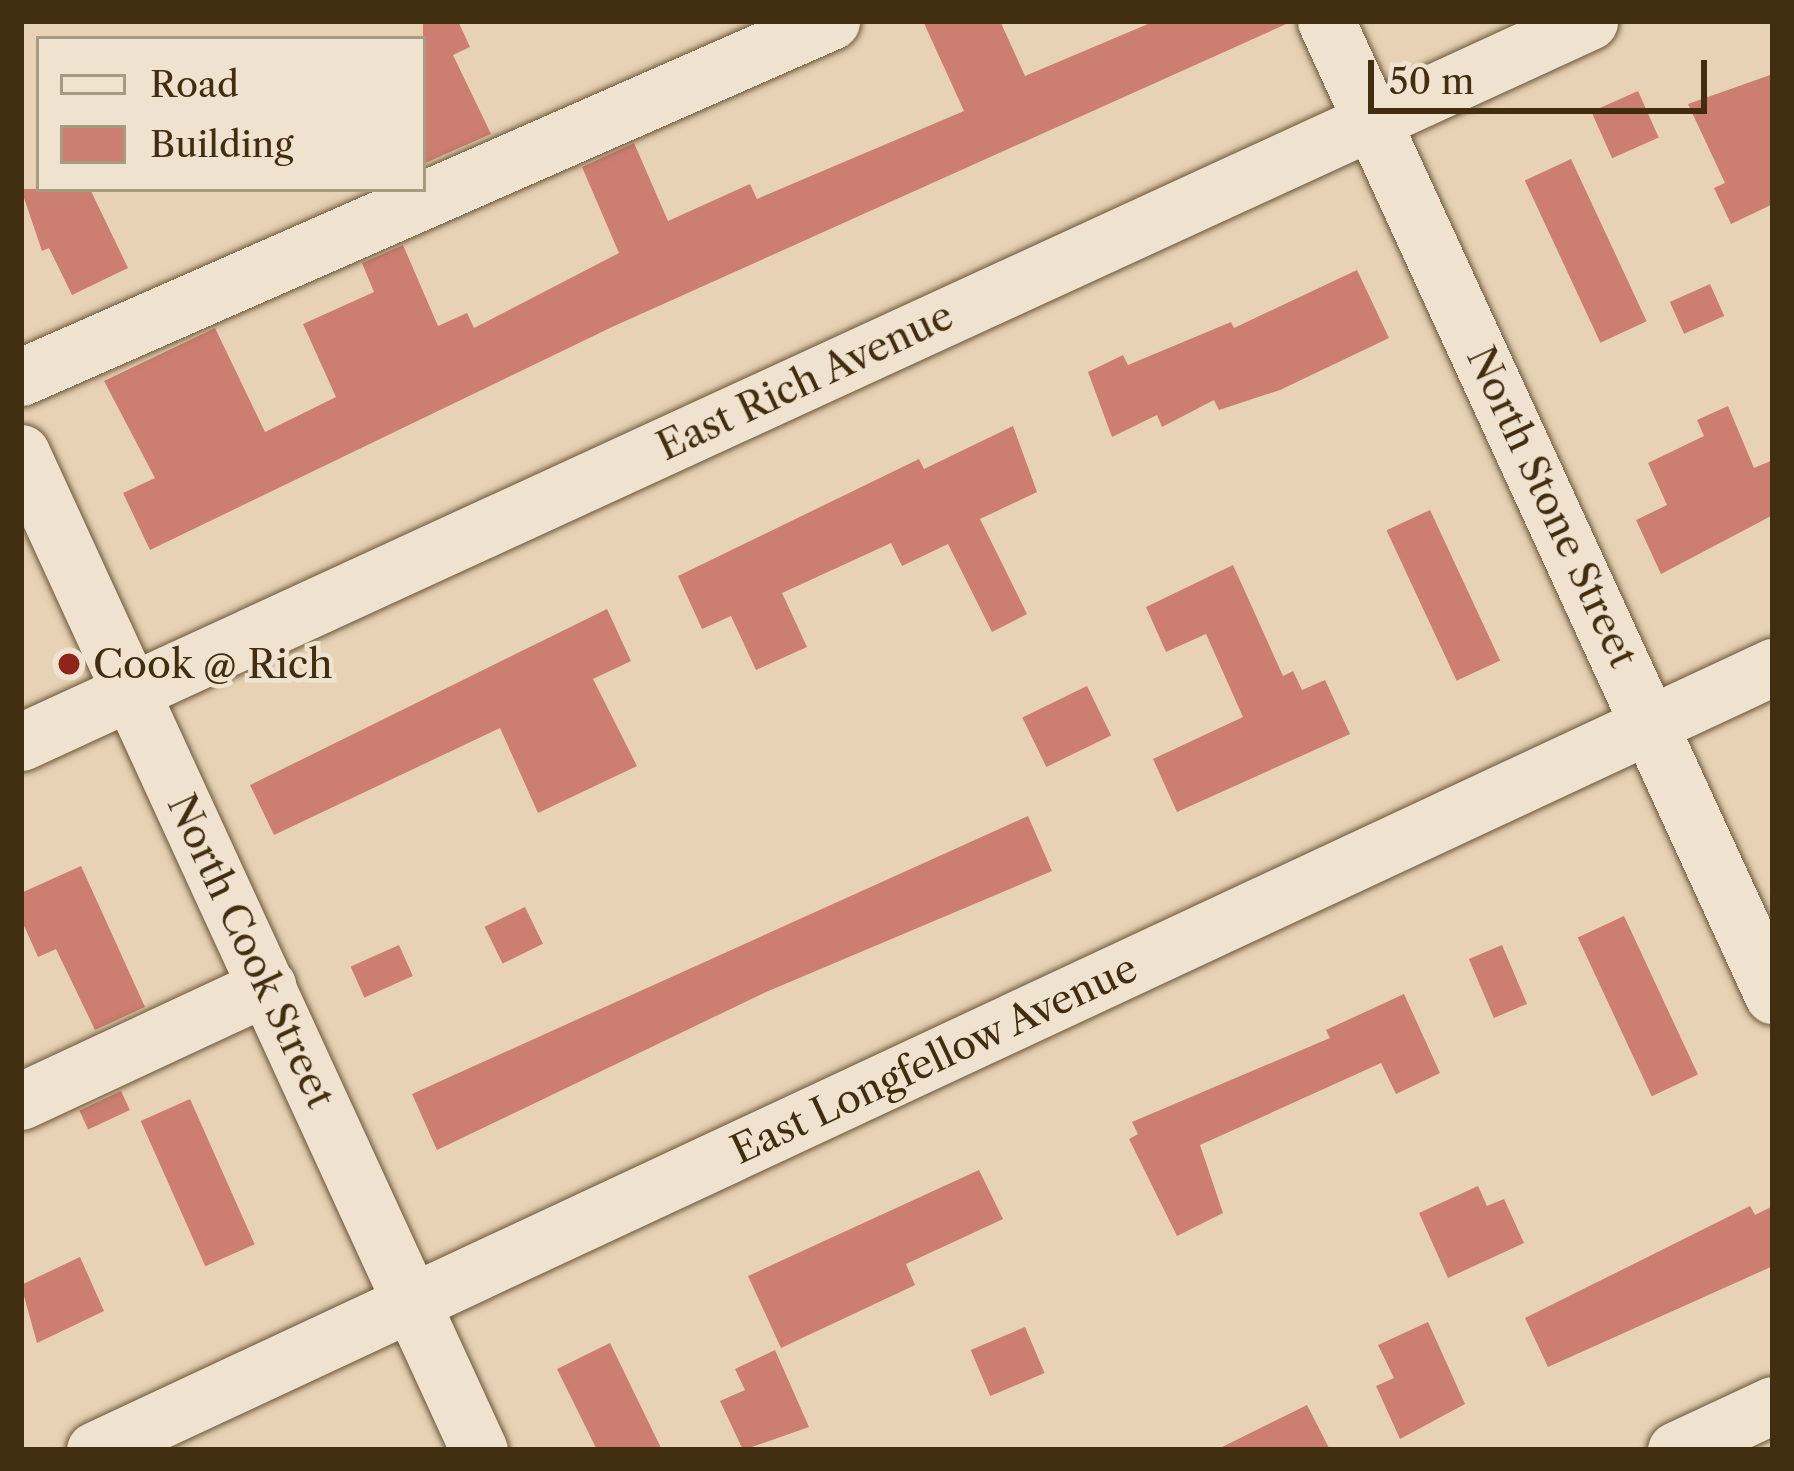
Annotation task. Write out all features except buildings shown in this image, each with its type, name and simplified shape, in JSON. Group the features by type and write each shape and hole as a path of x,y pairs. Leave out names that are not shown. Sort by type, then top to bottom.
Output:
{"street":[{"path":"21,377 831,21"},
{"name":"North Stone Street","path":"1326,21 1773,994"},
{"name":"East Rich Avenue","path":"21,742 1589,21"},
{"name":"North Cook Street","path":"21,453 479,1450"},
{"name":"East Longfellow Avenue","path":"94,1450 1773,667"},
{"path":"21,1101 268,986"},
{"path":"1676,1450 1773,1405"}],"place":[{"name":"Cook @ Rich","path":"69,664"}]}
